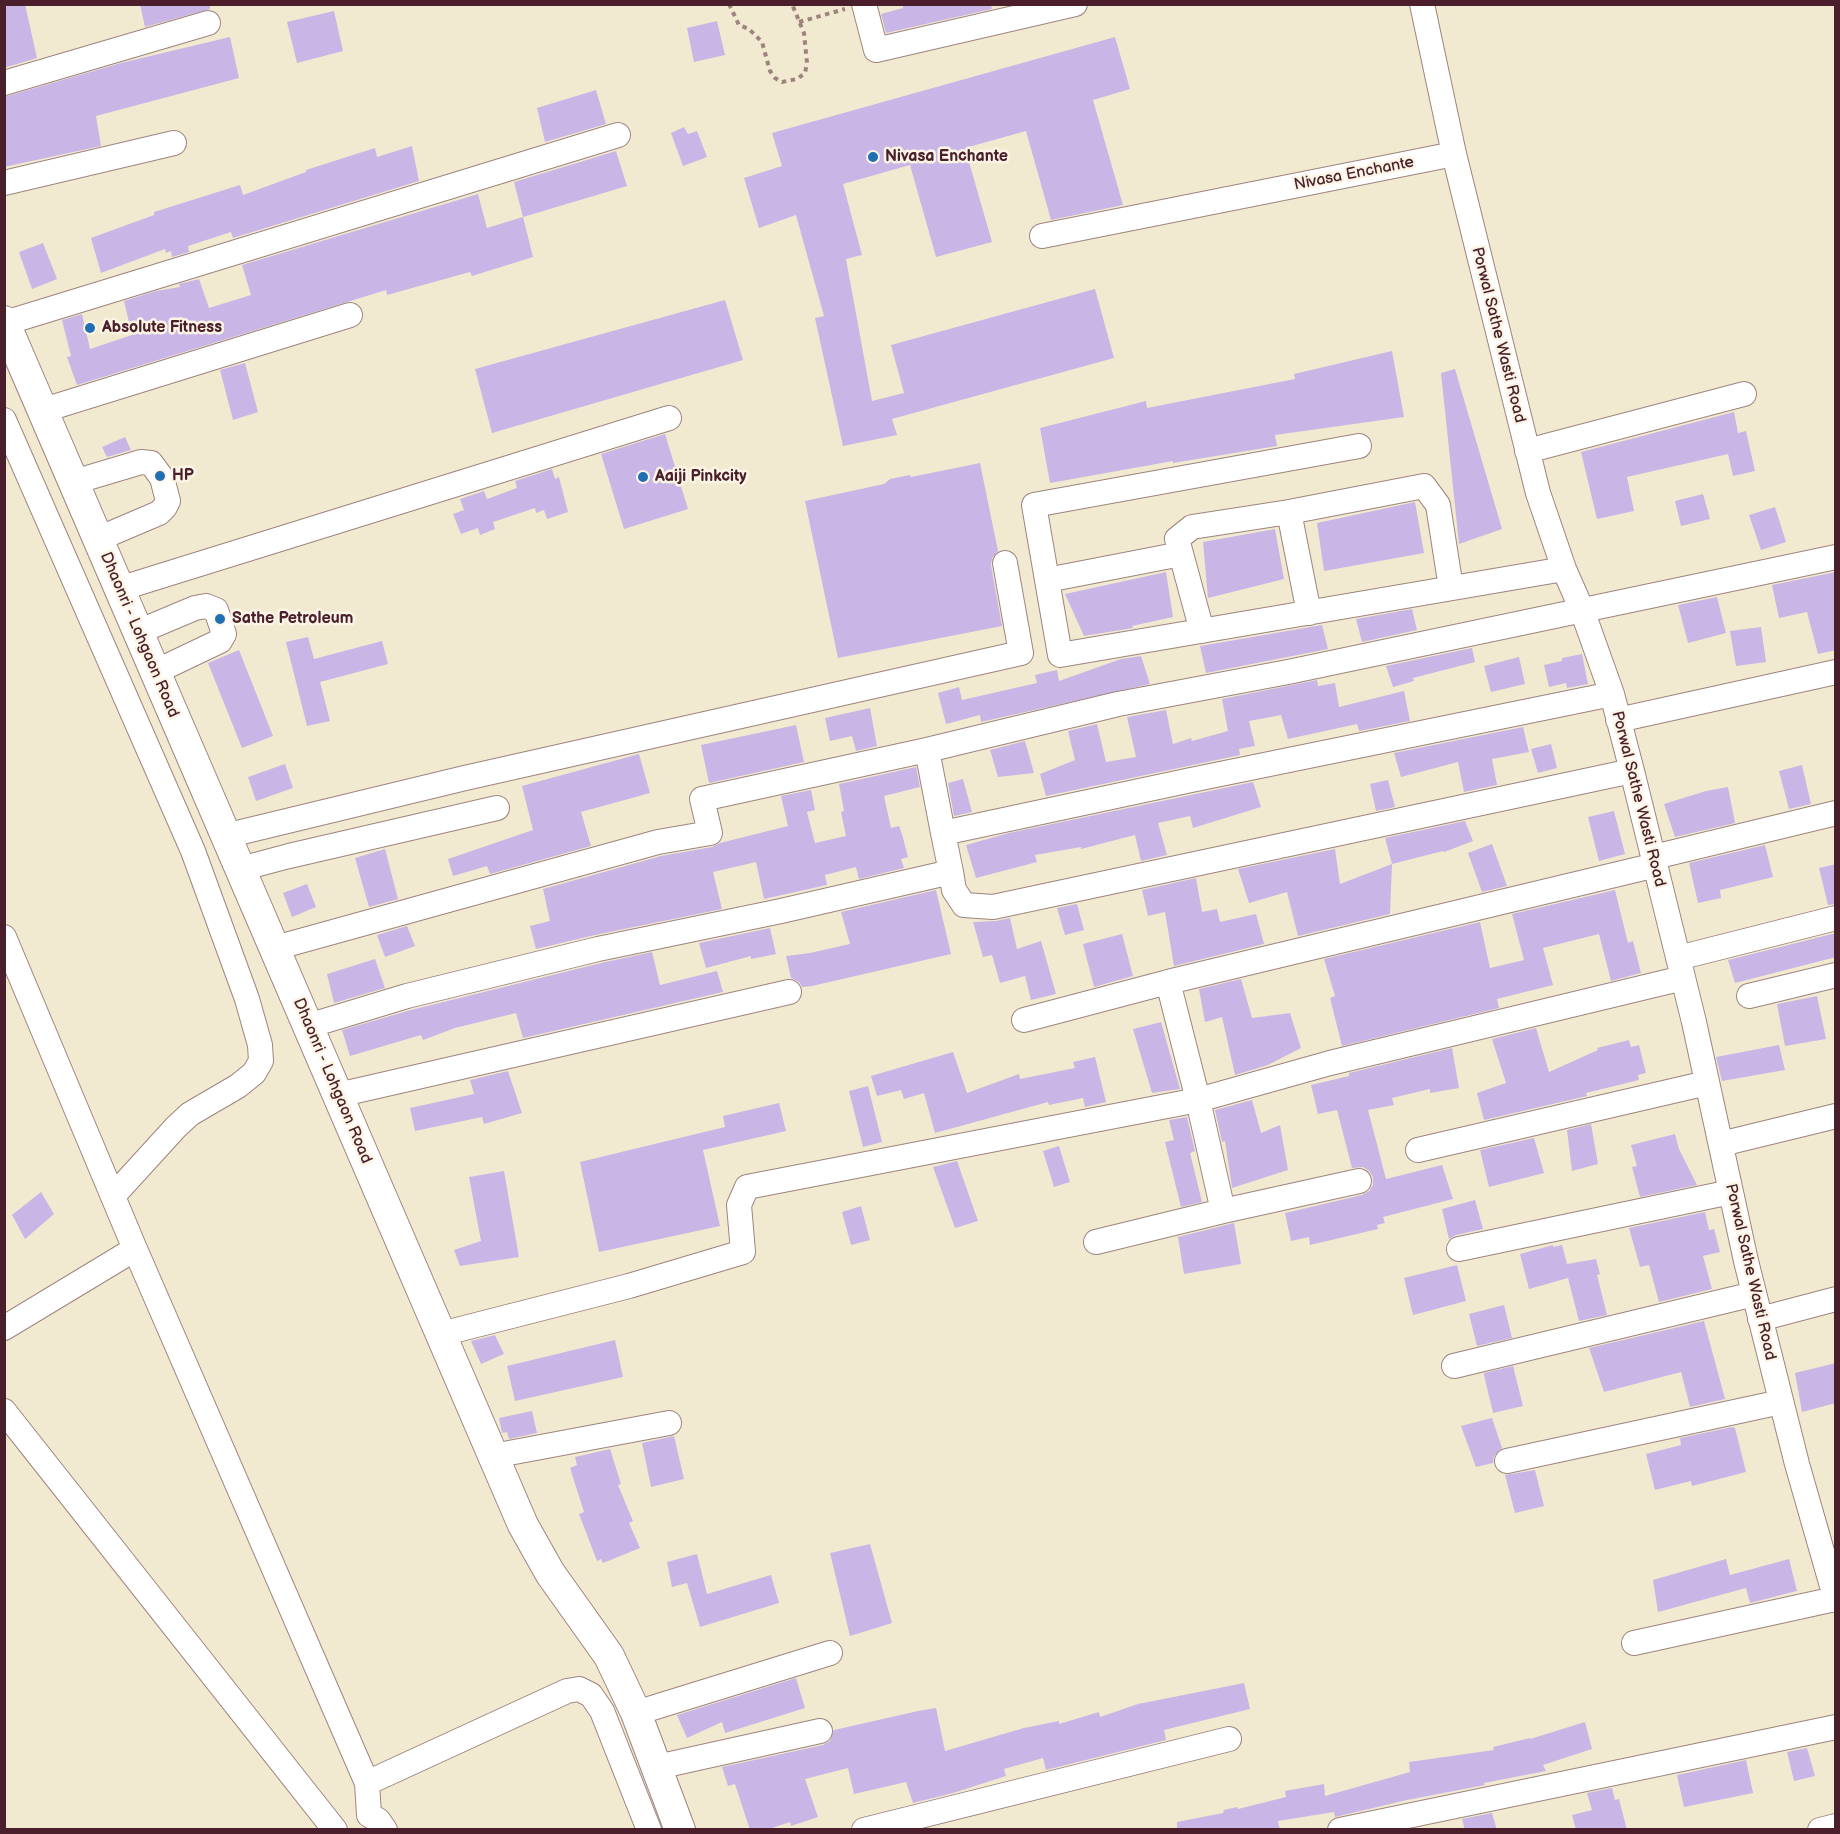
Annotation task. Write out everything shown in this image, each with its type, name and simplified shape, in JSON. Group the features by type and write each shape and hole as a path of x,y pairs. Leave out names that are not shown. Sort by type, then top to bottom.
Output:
{"main road":[{"name":"Dhaonri - Lohgaon Road","path":"5,322 493,1456 528,1534 550,1573 609,1656 636,1713 680,1830"}],"street":[{"path":"858,6 876,50 1075,4"},
{"name":"Porwal Sathe Wasti Road","path":"1422,4 1454,154 1538,493 1564,569 1582,610 1612,694 1632,771 1707,1083 1760,1319 1835,1599"},
{"path":"4,82 208,23"},
{"path":"5,322 618,135"},
{"path":"4,183 174,143"},
{"name":"Nivasa Enchante","path":"1042,236 1454,154"},
{"path":"44,410 350,315"},
{"path":"1527,451 1744,393"},
{"path":"119,589 669,418"},
{"path":"4,420 193,851 247,999 260,1045 261,1061 254,1073 238,1086 190,1114 114,1195"},
{"path":"1359,446 1034,505 1060,655 1564,569"},
{"path":"74,482 141,462 151,463 162,478 168,501 159,513 98,539"},
{"path":"1202,631 1177,539 1192,527 1289,512 1424,486 1438,505 1451,588"},
{"path":"1289,512 1309,613"},
{"path":"1047,580 1181,554"},
{"path":"275,948 658,842 710,833 702,799 927,750 1118,704 1287,672 1836,557"},
{"path":"225,836 477,776 1021,653 1005,563"},
{"path":"138,632 195,608 206,606 216,610 224,634 220,641 155,672"},
{"path":"1618,720 1836,672"},
{"path":"943,833 1612,694"},
{"path":"927,750 954,890 964,905 993,907 1632,771"},
{"path":"240,869 498,808"},
{"path":"1024,1020 1655,861 1836,813"},
{"path":"308,1026 407,996 598,950 951,872"},
{"path":"441,1334 629,1286 743,1252 739,1205 747,1187 1198,1100 1680,968 1836,918"},
{"path":"4,937 135,1249 367,1783 377,1822 350,1819 342,1830"},
{"path":"1749,996 1836,975"},
{"path":"1168,982 1223,1211"},
{"path":"338,1095 789,992"},
{"path":"1418,1150 1707,1083"},
{"path":"1720,1144 1836,1116"},
{"path":"1096,1242 1359,1181"},
{"path":"1459,1249 1731,1192"},
{"path":"4,1328 135,1249"},
{"path":"1454,1366 1754,1294"},
{"path":"1760,1319 1836,1299"},
{"path":"1507,1461 1781,1402"},
{"path":"4,1411 335,1830"},
{"path":"493,1456 669,1423"},
{"path":"1634,1643 1835,1599"},
{"path":"636,1713 830,1653"},
{"path":"367,1783 567,1691 579,1689 591,1695 602,1711 649,1830"},
{"path":"1341,1830 1836,1726"},
{"path":"657,1767 820,1731"},
{"path":"864,1830 1229,1739"},
{"path":"1821,1830 1836,1826"}],"path":[{"path":"729,4 739,25 749,29 762,42 770,71 782,82 797,79 805,73 807,63 804,33 792,4"},
{"path":"799,22 858,6"}],"building":[{"path":"4,4 25,4 37,58 4,68"},
{"path":"140,4 210,4 210,9 145,27"},
{"path":"902,4 991,4 992,9 886,33 881,14 903,8"},
{"path":"334,11 343,51 297,63 287,22"},
{"path":"717,21 725,55 694,62 687,28"},
{"path":"230,37 239,78 96,116 101,146 4,167 4,97 121,63"},
{"name":"Nivasa Enchante","path":"1115,37 1130,89 1093,100 1123,205 1051,220 1026,131 965,148 992,242 936,257 910,165 843,184 862,255 846,259 872,401 904,393 891,345 1095,289 1114,358 892,419 897,435 843,446 815,318 824,316 796,215 759,228 744,178 782,166 772,133"},
{"path":"596,90 606,124 545,142 537,108"},
{"path":"684,127 688,134 697,131 707,157 683,166 671,133"},
{"path":"412,146 419,181 233,238 231,232 188,246 189,252 172,257 171,251 166,253 165,249 101,273 91,238 154,215 154,212 240,185 243,195 306,172 306,170 375,148 377,157"},
{"path":"616,151 627,186 523,217 514,182"},
{"path":"478,194 487,228 523,217 533,257 472,276 470,272 387,295 386,290 77,385 67,357 71,356 62,320 82,314 90,349 132,335 124,301 156,291 180,287 179,284 199,279 209,308 251,295 242,265"},
{"path":"43,243 57,279 32,289 19,252"},
{"path":"725,300 743,360 492,433 475,369"},
{"path":"1392,351 1404,417 1275,435 1277,446 1173,463 1173,461 1050,483 1040,428 1146,401 1147,408 1295,379 1294,374"},
{"path":"245,363 258,412 233,420 220,370"},
{"path":"1455,369 1502,529 1459,544 1441,373"},
{"path":"1734,412 1738,433 1746,431 1755,471 1733,476 1728,454 1627,477 1634,511 1597,519 1581,452"},
{"name":"Aaiji Pinkcity","path":"665,434 688,509 624,529 601,454"},
{"path":"125,437 131,450 107,457 102,447"},
{"path":"980,463 998,551 992,558 991,565 1002,626 838,658 805,501 884,484 890,479"},
{"path":"552,469 555,479 559,477 568,512 547,519 544,510 536,513 535,508 493,522 495,529 480,535 478,528 461,534 453,514 464,510 460,499 484,491 487,499 517,488 515,481"},
{"path":"1703,494 1710,519 1681,526 1675,501"},
{"path":"1415,502 1424,553 1324,571 1317,523"},
{"path":"1775,507 1786,542 1761,550 1749,515"},
{"path":"1275,529 1284,579 1208,598 1203,542"},
{"path":"1166,572 1173,617 1132,626 1133,628 1084,636 1065,594"},
{"path":"1836,572 1836,650 1818,654 1807,612 1779,618 1772,585"},
{"path":"1717,597 1726,633 1688,643 1678,605"},
{"path":"1412,609 1417,630 1362,642 1356,619"},
{"path":"1322,625 1328,649 1206,673 1200,646"},
{"path":"1761,627 1766,662 1736,666 1730,631"},
{"path":"308,637 314,659 382,641 388,664 320,682 330,721 307,726 286,642"},
{"path":"1472,648 1475,662 1413,678 1414,681 1393,687 1386,666"},
{"path":"239,650 273,736 242,748 208,663"},
{"path":"1582,654 1588,684 1567,688 1566,683 1549,687 1544,665"},
{"path":"1141,656 1150,684 981,722 980,715 946,724 938,693 959,687 962,700 1037,683 1035,675 1057,670 1059,681 1121,659"},
{"path":"1519,657 1525,684 1491,692 1484,666"},
{"path":"1317,680 1318,686 1335,683 1339,707 1404,691 1410,721 1359,731 1357,724 1288,739 1281,715 1249,721 1255,746 1239,749 1240,755 1046,796 1040,774 1075,760 1068,731 1097,724 1106,762 1136,757 1127,717 1166,710 1173,744 1191,738 1192,741 1228,731 1222,699"},
{"path":"870,708 877,746 856,751 852,736 830,741 825,718"},
{"path":"796,725 804,762 709,783 701,745"},
{"path":"1523,727 1529,752 1492,759 1497,785 1464,792 1458,762 1401,777 1394,753"},
{"path":"1025,741 1034,773 998,777 990,750"},
{"path":"1551,744 1557,768 1538,773 1531,749"},
{"path":"639,754 650,793 581,812 591,846 490,874 487,866 453,876 448,859 533,830 522,786"},
{"path":"285,764 293,788 256,801 248,777"},
{"path":"1802,765 1811,804 1789,809 1779,771"},
{"path":"916,767 920,787 884,796 891,828 899,826 902,834 908,857 901,859 904,868 859,879 856,867 825,875 827,885 764,899 756,862 713,872 722,909 536,949 530,926 550,921 543,889 661,856 712,847 788,826 781,796 811,790 815,810 807,812 815,843 846,836 839,784"},
{"path":"963,779 972,812 954,816 948,783"},
{"path":"1388,780 1395,807 1376,811 1370,784"},
{"path":"1253,782 1261,807 1193,828 1190,816 1158,823 1167,855 1141,861 1135,835 1081,849 1081,847 1035,855 1037,862 976,878 966,845 1009,833"},
{"path":"1728,787 1735,823 1675,837 1664,804"},
{"path":"1614,811 1625,854 1599,861 1588,817"},
{"path":"1465,821 1473,841 1444,852 1392,864 1385,838"},
{"path":"1492,844 1507,886 1482,892 1468,853"},
{"path":"1765,845 1773,877 1720,890 1721,898 1698,903 1689,863"},
{"path":"385,849 398,899 369,907 355,858"},
{"path":"1335,849 1340,884 1392,864 1390,914 1298,936 1287,892 1249,903 1238,869"},
{"path":"1836,864 1836,904 1828,905 1819,868"},
{"path":"1196,878 1202,912 1217,909 1220,922 1256,914 1264,944 1174,966 1165,912 1148,916 1142,890"},
{"path":"307,884 316,907 292,917 283,893"},
{"path":"936,890 951,954 812,986 802,987 799,982 791,978 786,956 850,944 841,912"},
{"path":"1615,890 1628,943 1633,941 1641,973 1611,981 1599,934 1543,948 1553,985 1497,999 1499,1008 1342,1046 1330,998 1335,996 1324,959 1480,922 1490,968 1524,960 1512,914"},
{"path":"1077,904 1084,930 1065,935 1057,908"},
{"path":"1010,918 1017,949 1041,941 1056,994 1031,1000 1025,976 1000,983 992,955 983,957 973,922"},
{"path":"407,926 415,946 385,957 377,935"},
{"path":"770,928 776,954 751,959 751,956 706,968 699,943"},
{"path":"1836,933 1836,957 1735,983 1728,960"},
{"path":"1122,934 1133,976 1094,987 1083,944"},
{"path":"652,952 660,985 717,971 723,992 523,1038 516,1013 455,1028 423,1040 421,1035 350,1056 342,1030 411,1010"},
{"path":"375,959 385,988 334,1003 327,974"},
{"path":"1241,979 1252,1018 1290,1013 1301,1048 1268,1065 1235,1075 1222,1017 1205,1022 1199,989"},
{"path":"1817,996 1826,1039 1785,1046 1777,1004"},
{"path":"1161,1022 1180,1089 1152,1093 1133,1029"},
{"path":"1536,1028 1549,1072 1598,1050 1597,1048 1629,1040 1631,1047 1639,1045 1646,1073 1638,1075 1639,1080 1586,1093 1587,1096 1484,1120 1477,1093 1506,1083 1492,1039"},
{"path":"1779,1045 1785,1070 1722,1081 1716,1057"},
{"path":"1452,1048 1459,1088 1430,1093 1430,1089 1392,1098 1394,1105 1368,1110 1386,1179 1442,1165 1453,1199 1383,1217 1385,1223 1377,1225 1378,1229 1310,1245 1309,1237 1291,1241 1285,1213 1362,1195 1373,1185 1373,1177 1369,1171 1363,1167 1352,1168 1337,1110 1318,1114 1311,1085 1349,1076 1349,1073"},
{"path":"953,1052 967,1093 1019,1074 1020,1079 1075,1068 1073,1062 1095,1057 1106,1102 1085,1107 1083,1098 1049,1105 1048,1102 935,1133 924,1093 904,1099 901,1090 877,1096 871,1076"},
{"path":"508,1071 522,1113 484,1124 482,1117 415,1131 410,1108 474,1094 470,1080"},
{"path":"868,1086 882,1142 863,1147 849,1091"},
{"path":"1252,1100 1261,1133 1280,1125 1288,1170 1232,1188 1225,1141 1222,1142 1215,1110"},
{"path":"779,1103 786,1131 703,1150 720,1226 599,1252 580,1162 725,1127 723,1116"},
{"path":"1187,1117 1195,1151 1190,1153 1202,1202 1181,1207 1165,1142 1174,1140 1169,1120"},
{"path":"1591,1124 1598,1164 1572,1171 1567,1130"},
{"path":"1675,1134 1679,1149 1697,1185 1640,1197 1632,1167 1637,1166 1631,1145"},
{"path":"1534,1138 1544,1173 1489,1187 1480,1150"},
{"path":"1059,1146 1070,1182 1054,1187 1043,1151"},
{"path":"957,1161 978,1221 955,1228 933,1167"},
{"path":"504,1171 519,1257 460,1266 454,1250 481,1241 469,1177"},
{"path":"41,1192 54,1214 25,1239 12,1215"},
{"path":"1475,1200 1483,1229 1456,1235 1449,1239 1442,1209"},
{"path":"861,1206 870,1240 851,1245 842,1212"},
{"path":"1705,1212 1709,1230 1714,1229 1720,1252 1703,1256 1712,1289 1659,1302 1649,1265 1640,1267 1629,1228"},
{"path":"1234,1223 1241,1264 1184,1274 1178,1237"},
{"path":"1553,1245 1553,1247 1562,1245 1567,1264 1596,1259 1600,1274 1597,1275 1607,1315 1579,1321 1568,1278 1529,1289 1520,1254"},
{"path":"1457,1265 1466,1301 1413,1315 1404,1278"},
{"path":"1504,1305 1512,1338 1477,1346 1469,1314"},
{"path":"1704,1321 1725,1399 1690,1407 1681,1372 1604,1392 1589,1348"},
{"path":"495,1335 504,1354 481,1364 471,1341"},
{"path":"615,1340 623,1377 515,1401 507,1366"},
{"path":"1836,1363 1836,1403 1802,1412 1795,1373"},
{"path":"1513,1366 1523,1406 1493,1413 1484,1373"},
{"path":"532,1411 537,1433 509,1439 507,1432 502,1433 499,1418"},
{"path":"1492,1418 1502,1448 1494,1456 1493,1463 1476,1467 1461,1426"},
{"path":"1735,1428 1746,1472 1692,1486 1691,1481 1655,1490 1646,1454 1681,1445 1680,1438"},
{"path":"674,1436 684,1479 651,1487 642,1443"},
{"path":"610,1449 621,1484 618,1485 633,1521 629,1523 640,1548 603,1563 601,1559 597,1561 579,1514 584,1512 570,1468 577,1465 575,1457"},
{"path":"1535,1470 1544,1506 1515,1513 1505,1475"},
{"path":"870,1544 892,1623 850,1636 830,1553"},
{"path":"697,1554 707,1594 771,1575 779,1603 700,1627 687,1583 672,1587 667,1562"},
{"path":"1726,1559 1730,1575 1789,1559 1797,1591 1750,1603 1746,1588 1658,1612 1653,1580"},
{"path":"796,1678 805,1708 725,1733 722,1722 687,1738 677,1715"},
{"path":"1244,1683 1250,1709 1164,1730 1166,1740 1046,1770 1043,1758 1004,1769 1006,1776 913,1803 906,1782 854,1794 848,1768 805,1779 818,1817 791,1826 790,1822 766,1830 750,1830 735,1784 728,1786 722,1767 823,1745 830,1741 834,1730 936,1708 945,1751 1024,1728 1059,1721 1059,1724 1099,1712 1100,1717 1138,1704"},
{"path":"1585,1722 1592,1749 1543,1765 1546,1771 1335,1817 1334,1812 1278,1821 1280,1830 1177,1830 1177,1822 1286,1797 1285,1791 1324,1784 1325,1796 1410,1772 1409,1762 1494,1750 1493,1747 1530,1739"},
{"path":"1807,1748 1815,1776 1794,1781 1787,1752"},
{"path":"1746,1760 1753,1793 1684,1807 1677,1775"},
{"path":"1612,1788 1615,1800 1619,1799 1627,1830 1576,1830 1572,1815 1592,1810 1587,1793"},
{"path":"1492,1813 1497,1830 1465,1830 1462,1819"}],"place":[{"name":"Nivasa Enchante","path":"873,157"},
{"name":"Absolute Fitness","path":"90,328"},
{"name":"HP","path":"160,476"},
{"name":"Aaiji Pinkcity","path":"643,477"},
{"name":"Sathe Petroleum","path":"220,619"}]}
